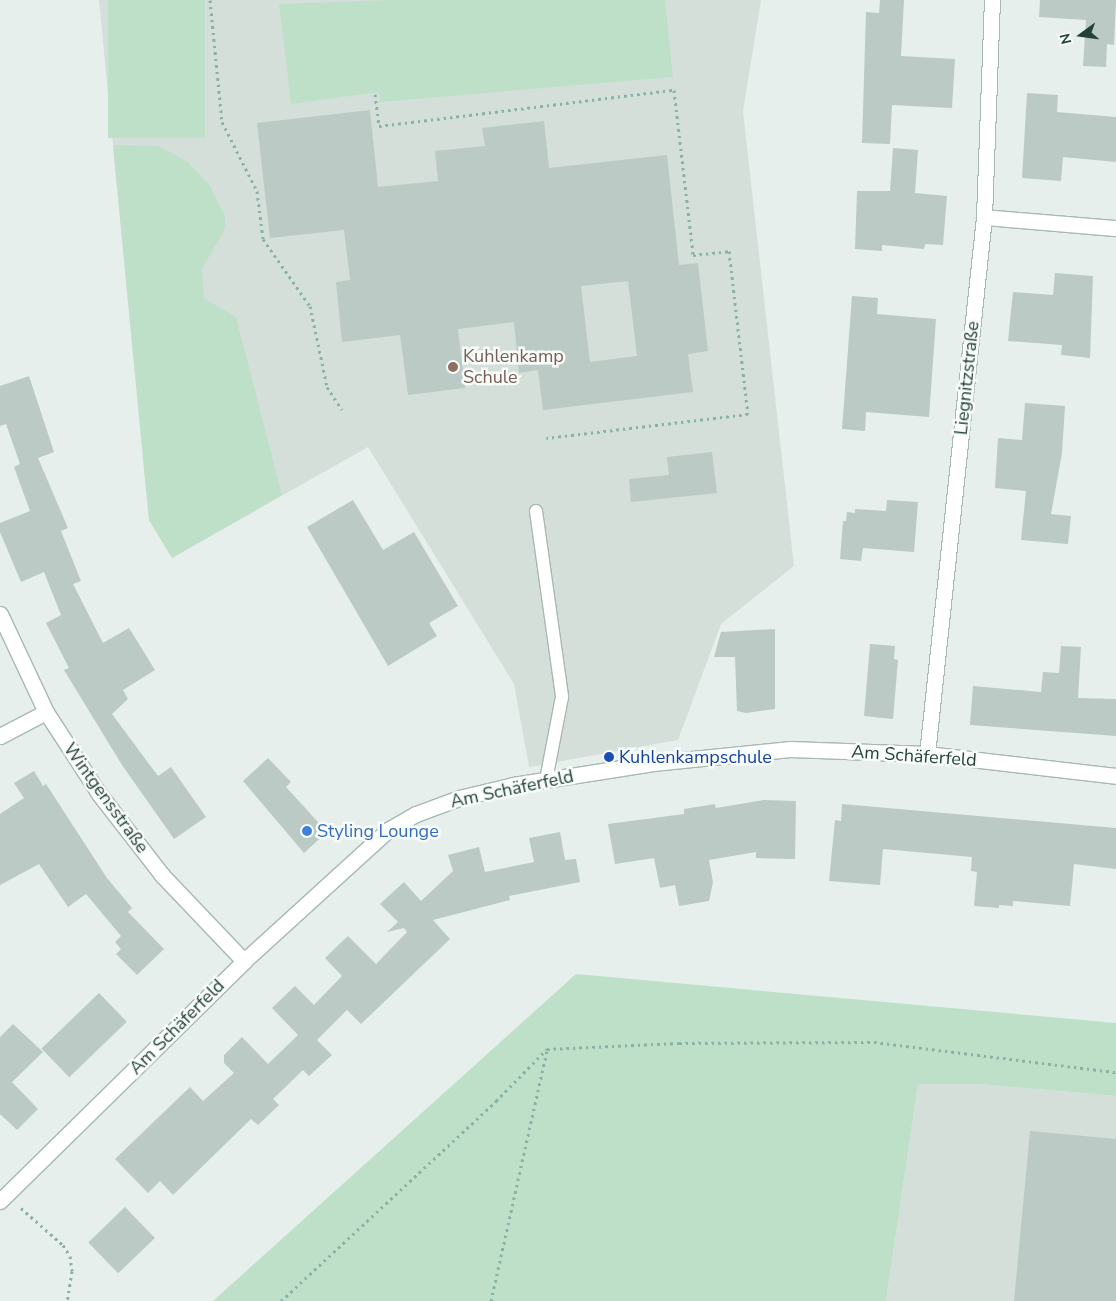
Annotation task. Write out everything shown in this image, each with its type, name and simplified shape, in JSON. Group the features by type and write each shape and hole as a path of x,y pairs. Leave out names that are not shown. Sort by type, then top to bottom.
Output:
{"street":[{"name":"Liegnitzstraße","path":"927,754 984,217 992,0"},
{"path":"984,217 1116,228"},
{"name":"Wintgensstraße","path":"0,614 46,712 100,795 162,874 244,961"},
{"path":"0,736 46,712"},
{"name":"Am Schäferfeld","path":"3,1198 244,961 388,830 416,814 459,798 546,780 722,755 790,749 927,754 1116,776"}],"lane":[{"path":"536,512 562,697 546,780"}],"path":[{"path":"210,0 222,122 258,192 263,239 310,306 327,387 342,410"},
{"path":"375,94 378,126 674,90 693,255 729,251 748,414 546,438"},
{"path":"281,1301 496,1101 547,1049 679,1043 874,1042 1116,1072"},
{"path":"491,1301 547,1049"},
{"path":"3,1198 63,1246 70,1256 72,1271 67,1301"}],"shaded area":[{"name":"Kuhlenkamp Schule","path":"99,0 761,0 743,111 794,566 721,624 678,740 529,767 514,684 368,447 172,558 149,520"},
{"path":"918,1083 979,1084 1116,1096 1116,1301 886,1301"}],"green space":[{"path":"108,0 205,0 205,138 108,138"},
{"path":"392,0 665,0 673,77 380,102 379,92 291,104 279,4"},
{"path":"113,145 158,146 188,162 210,186 225,216 225,229 202,269 204,298 236,317 282,495 172,558 149,520"},
{"path":"576,974 1116,1023 1116,1096 979,1084 918,1084 886,1301 213,1301"}],"building":[{"path":"880,0 904,0 901,56 955,59 952,108 892,105 890,144 862,143 866,12 879,13"},
{"path":"1040,0 1116,0 1114,45 1107,44 1106,67 1083,66 1086,20 1039,17"},
{"path":"1027,93 1058,95 1057,112 1116,117 1116,162 1063,157 1061,181 1022,178"},
{"path":"370,110 378,187 438,181 435,151 485,146 482,128 544,121 549,168 667,155 679,265 698,263 708,351 688,354 693,392 543,410 538,370 519,373 514,322 458,329 465,388 408,395 400,335 342,342 336,282 350,280 344,230 270,238 257,123","holes":["628,281 637,356 590,362 581,286"]},
{"path":"893,148 918,150 915,193 947,196 943,245 925,244 924,249 882,245 882,251 855,249 857,191 890,191"},
{"path":"1055,273 1093,276 1090,358 1061,355 1062,345 1008,341 1013,292 1053,295"},
{"path":"852,296 878,298 877,314 936,319 929,417 866,412 865,431 842,429"},
{"path":"29,376 54,452 38,458 68,528 61,531 81,581 73,584 103,643 129,628 155,670 123,690 128,699 112,714 158,776 171,767 206,817 174,839 122,765 64,670 69,668 46,623 61,615 44,572 21,582 0,532 0,523 30,511 14,467 20,464 6,424 0,426 0,386"},
{"path":"1025,403 1065,406 1062,453 1051,514 1071,516 1068,544 1021,540 1026,491 995,488 998,438 1022,440"},
{"path":"712,452 717,493 631,502 629,479 669,475 667,457"},
{"path":"353,500 383,550 414,532 458,606 429,623 437,636 388,666 307,527"},
{"path":"887,500 918,502 914,552 863,548 861,561 840,559 843,521 846,521 847,512 855,513 855,509 886,511"},
{"path":"775,629 775,709 746,713 737,711 735,657 714,657 721,632"},
{"path":"870,644 895,646 894,659 898,660 893,719 864,716"},
{"path":"1061,646 1081,647 1078,698 1116,699 1116,736 970,725 973,686 1041,692 1043,672 1059,673"},
{"path":"268,758 291,782 286,787 327,832 304,853 243,781"},
{"path":"34,771 43,786 46,784 107,878 132,908 128,912 164,949 137,975 116,954 121,949 115,942 121,936 86,894 68,907 39,864 0,885 0,814 24,798 14,783"},
{"path":"764,800 796,801 795,859 756,858 756,852 709,860 713,882 709,901 679,906 675,885 660,888 654,858 615,864 608,824 684,814 684,809 715,804 716,808"},
{"path":"842,804 1116,828 1116,869 1074,864 1070,906 1013,901 1013,906 999,905 999,908 974,906 977,872 971,871 972,857 883,849 880,885 829,881 835,820 841,821"},
{"path":"560,832 565,860 576,859 580,882 509,896 510,900 433,920 450,939 361,1024 347,1010 317,1040 332,1055 309,1076 303,1070 273,1099 279,1105 258,1125 251,1119 173,1195 160,1181 148,1193 115,1159 190,1087 203,1101 234,1073 224,1063 224,1055 242,1037 268,1064 298,1035 272,1008 295,986 314,1005 342,976 325,958 348,936 376,964 407,932 404,928 387,932 398,922 380,904 404,882 421,901 453,871 448,855 479,847 485,872 534,862 529,838"},
{"path":"99,993 127,1022 69,1077 41,1049"},
{"path":"13,1024 43,1052 12,1082 38,1109 17,1130 0,1114 0,1037"},
{"path":"1030,1131 1116,1139 1116,1301 1014,1301"},
{"path":"125,1207 155,1238 118,1273 88,1242"}],"place":[{"name":"Kuhlenkamp Schule","path":"453,367"},
{"name":"Kuhlenkampschule","path":"609,757"},
{"name":"Styling Lounge","path":"307,831"}]}
